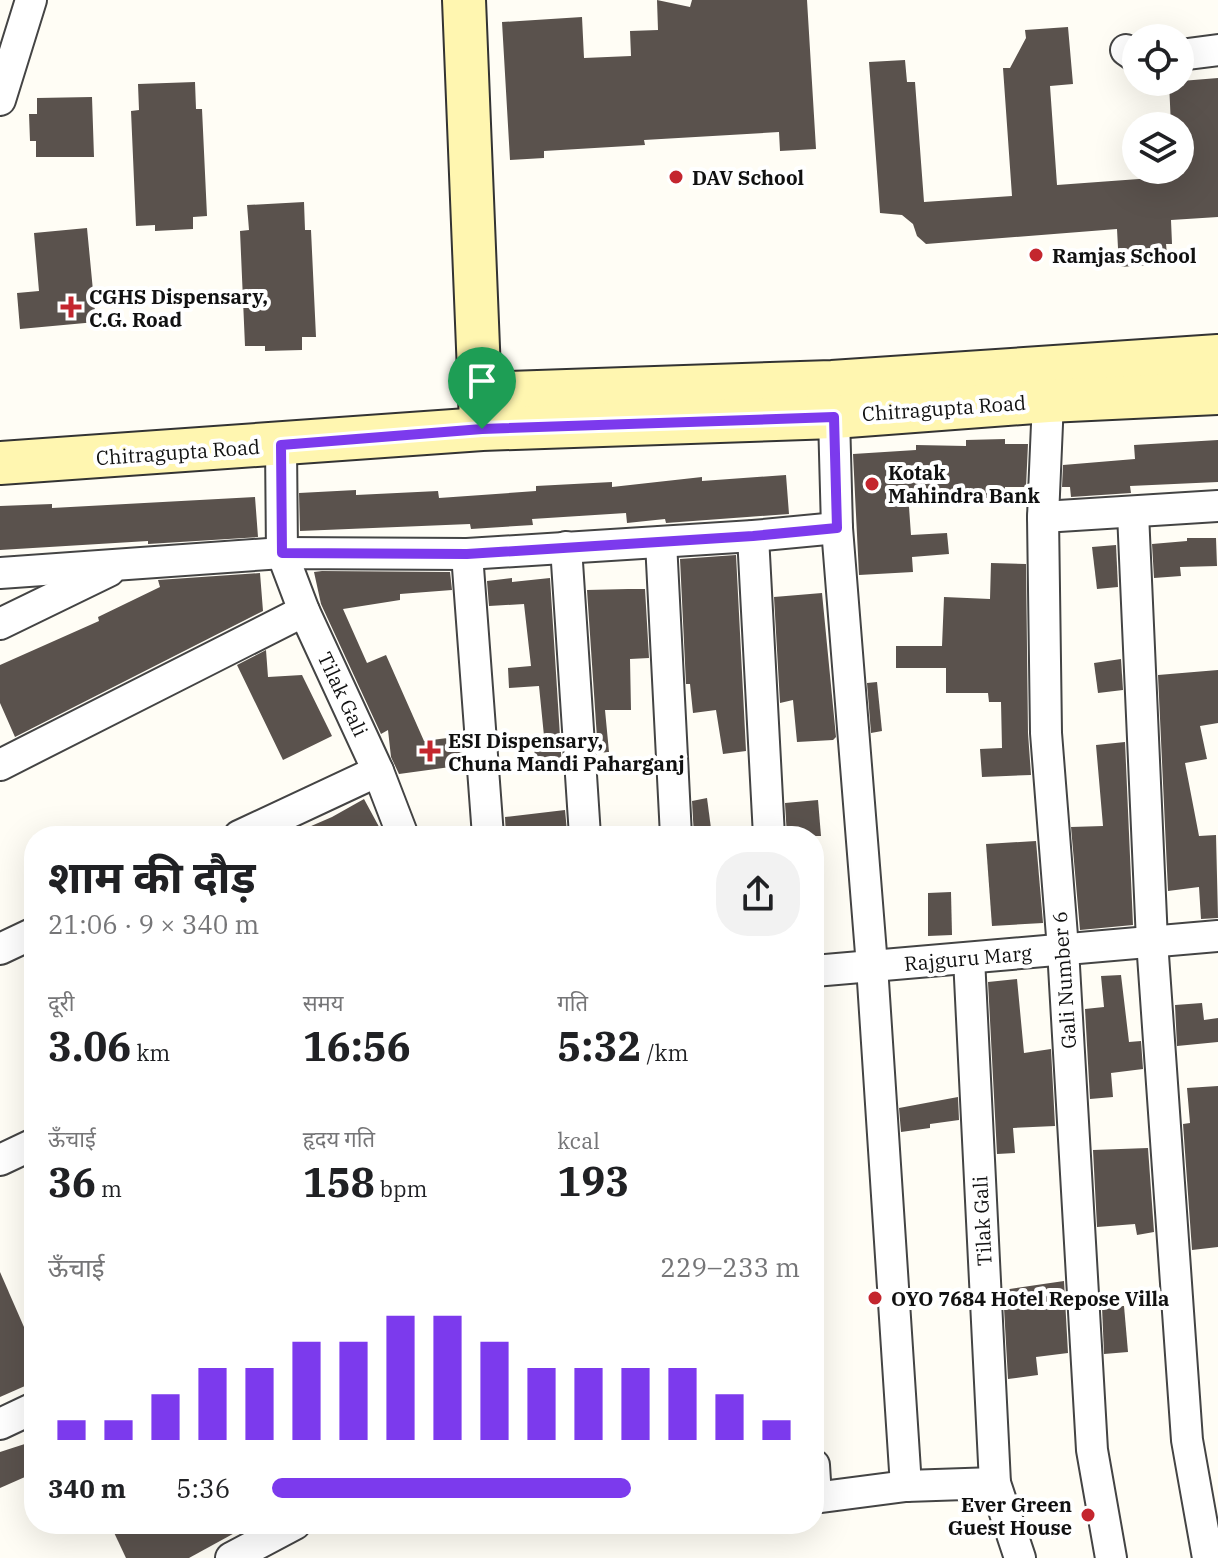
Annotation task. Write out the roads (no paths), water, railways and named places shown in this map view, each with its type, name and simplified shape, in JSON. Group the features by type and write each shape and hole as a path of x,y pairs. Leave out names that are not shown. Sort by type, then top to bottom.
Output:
{"street":[{"path":"0,100 31,0"},
{"path":"464,0 481,411"},
{"path":"1194,53 1218,50"},
{"name":"Chitragupta Road","path":"0,463 281,445 481,411 832,382 1218,356"},
{"name":"Chitragupta Road","path":"481,411 834,417 1048,401 1218,393"},
{"name":"Gali Number 6","path":"1048,401 1043,517 1046,733 1063,949 1092,1450 1111,1558"},
{"path":"834,417 837,528 872,966 906,1486"},
{"path":"281,445 282,553"},
{"path":"1043,517 1218,506"},
{"path":"1133,513 1152,941 1187,1440 1208,1558"},
{"path":"0,573 282,553 467,554 837,528"},
{"path":"753,536 768,826"},
{"path":"661,542 675,826"},
{"path":"566,547 584,826"},
{"name":"Tilak Gali","path":"282,553 304,611 378,771 399,826"},
{"path":"467,554 487,826"},
{"path":"0,624 121,565"},
{"path":"0,765 304,611"},
{"path":"260,826 378,771"},
{"name":"Rajguru Marg","path":"824,970 1218,936"},
{"path":"0,949 24,938"},
{"name":"Tilak Gali","path":"969,958 995,1483 1020,1558"},
{"path":"0,1160 24,1149"},
{"path":"0,1424 24,1413"},
{"path":"824,1497 906,1486 995,1483"},
{"path":"231,1558 276,1534"}],"place":[{"name":"DAV School","path":"676,177"},
{"name":"Ramjas School","path":"1036,255"},
{"name":"CGHS Dispensary, C.G. Road","path":"71,307"},
{"name":"Kotak Mahindra Bank","path":"872,484"},
{"name":"ESI Dispensary, Chuna Mandi Paharganj","path":"430,751"},
{"name":"OYO 7684 Hotel Repose Villa","path":"875,1298"},
{"name":"Ever Green Guest House","path":"1088,1515"}]}
